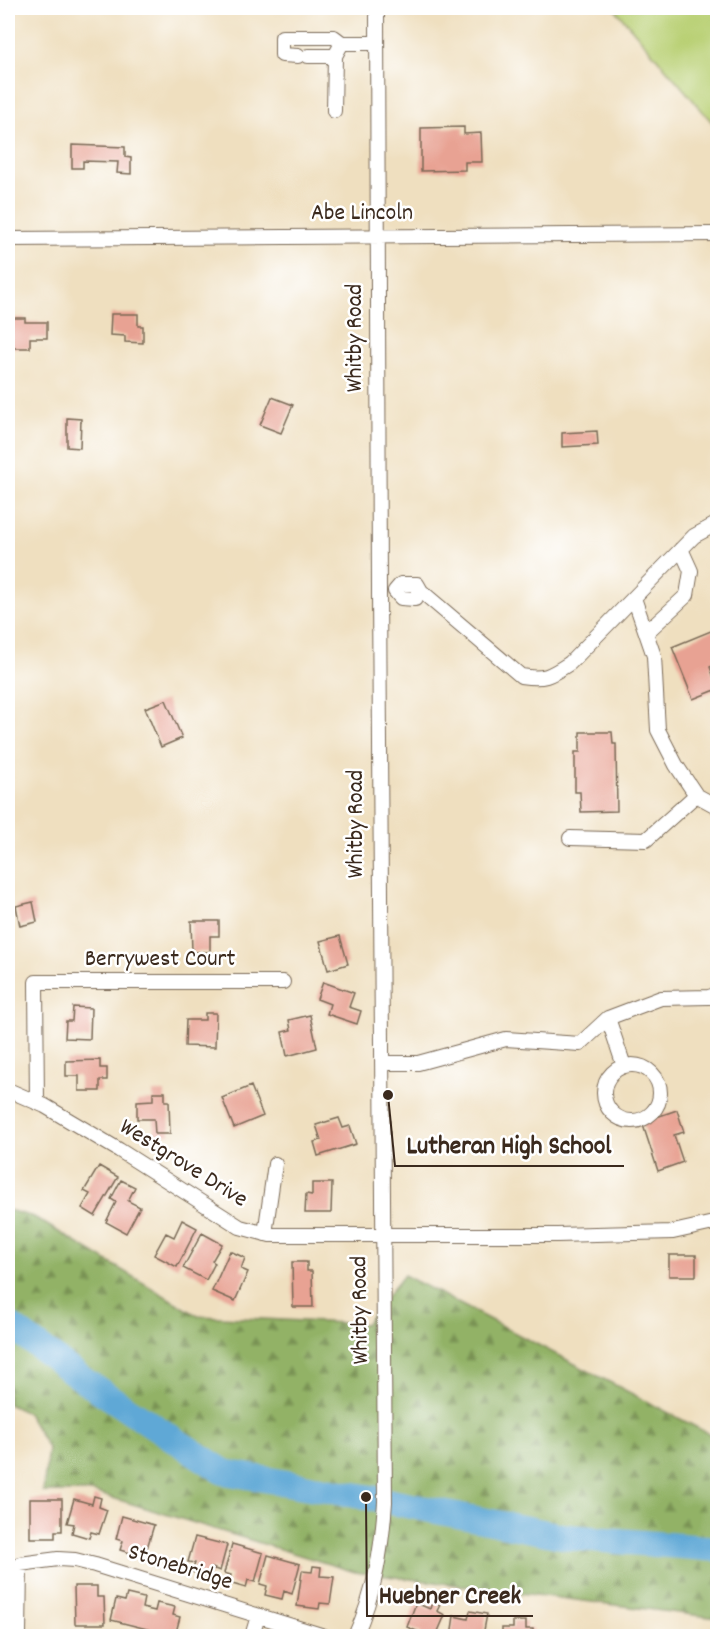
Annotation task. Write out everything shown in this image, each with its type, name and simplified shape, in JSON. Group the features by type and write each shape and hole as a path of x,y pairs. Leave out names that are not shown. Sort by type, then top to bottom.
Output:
{"street":[{"name":"Whitby Road","path":"355,1636 363,1620 374,1582 383,1533 385,1502 377,8"},
{"path":"335,56 282,56 282,38 334,38 342,43 377,43"},
{"path":"334,111 335,56 342,43"},
{"name":"Abe Lincoln","path":"8,239 717,234"},
{"path":"379,591 395,591 401,598 416,599 421,591 521,676 537,679 552,675 570,663 694,536 717,523"},
{"path":"646,633 687,595 691,571 681,549"},
{"path":"634,598 654,656 658,730 676,765 696,795 717,807"},
{"path":"570,838 646,840 696,795"},
{"name":"Berrywest Court","path":"37,1103 36,982 283,982"},
{"path":"382,1063 418,1063 506,1039 580,1044 608,1018 661,998 710,997 717,994"},
{"path":"608,1018 624,1066"},
{"path":"634,1065 650,1071 659,1086 660,1095 654,1111 639,1120 621,1118 608,1105 605,1095 609,1077 624,1066 634,1065"},
{"name":"Westgrove Drive","path":"8,1090 37,1103 119,1150 240,1227 265,1234 282,1236 556,1235 673,1232 717,1222"},
{"path":"265,1234 275,1164"},
{"name":"Stonebridge","path":"19,1636 20,1564 58,1559 75,1560 324,1636"},
{"path":"252,1636 258,1616"}],"green space":[{"path":"614,8 717,8 717,128"},
{"path":"8,1210 34,1217 198,1316 365,1324 404,1275 717,1438 717,1618 355,1572 93,1492 43,1492 48,1448 27,1413 8,1404"}],"building":[{"path":"464,127 464,134 481,133 482,162 465,162 465,170 421,171 421,128"},
{"path":"72,145 125,147 125,157 131,158 131,174 117,173 118,162 83,161 83,168 72,168"},
{"path":"111,314 138,314 138,326 143,326 143,343 125,342 125,336 110,335"},
{"path":"8,318 25,318 25,322 47,322 47,338 30,338 30,348 8,348"},
{"path":"272,397 293,405 281,433 260,425"},
{"path":"67,418 81,419 80,448 67,447"},
{"path":"597,431 598,445 562,447 562,433"},
{"path":"718,628 718,664 710,667 718,689 693,699 672,647"},
{"path":"166,700 182,738 161,747 145,708"},
{"path":"580,732 612,732 613,744 616,744 617,811 581,812 580,792 575,792 575,752 580,752"},
{"path":"33,902 37,922 20,926 16,906"},
{"path":"191,921 219,921 219,936 210,936 210,952 192,952"},
{"path":"340,936 348,964 328,970 320,941"},
{"path":"323,982 354,993 349,1007 361,1011 357,1024 327,1014 330,1004 317,999"},
{"path":"73,1007 91,1008 90,1039 65,1038 66,1021 72,1021"},
{"path":"205,1013 216,1013 215,1047 185,1046 186,1020 205,1020"},
{"path":"310,1015 317,1048 287,1056 282,1032 291,1030 289,1020"},
{"path":"100,1060 100,1068 107,1068 107,1080 100,1080 100,1091 79,1091 79,1076 66,1076 66,1061"},
{"path":"251,1086 263,1116 234,1128 222,1098"},
{"path":"153,1092 165,1092 165,1101 169,1101 170,1134 155,1134 154,1119 137,1119 137,1101 153,1100"},
{"path":"677,1110 684,1132 674,1135 683,1162 658,1171 642,1122"},
{"path":"339,1118 343,1128 350,1126 356,1144 318,1156 314,1142 321,1140 316,1125"},
{"path":"99,1166 118,1177 95,1216 82,1208 90,1194 84,1191"},
{"path":"121,1180 135,1187 128,1201 140,1207 126,1233 106,1222 116,1202 111,1199"},
{"path":"312,1183 332,1183 331,1213 305,1213 306,1194 312,1195"},
{"path":"182,1220 197,1228 177,1267 154,1255 166,1233 174,1237"},
{"path":"202,1233 222,1244 212,1261 215,1263 206,1280 183,1268"},
{"path":"230,1251 245,1258 241,1269 248,1272 235,1301 212,1291"},
{"path":"669,1255 696,1255 696,1276 669,1276"},
{"path":"292,1262 307,1262 307,1271 312,1271 313,1307 293,1307"},
{"path":"94,1496 101,1498 99,1507 107,1510 99,1534 91,1532 89,1538 72,1533 74,1524 67,1523 74,1499 92,1504"},
{"path":"30,1499 62,1499 62,1531 55,1531 55,1538 30,1538"},
{"path":"122,1516 154,1525 147,1548 140,1546 137,1555 120,1550 123,1541 116,1539"},
{"path":"195,1537 227,1545 220,1571 212,1568 210,1577 192,1572 195,1563 188,1562"},
{"path":"232,1544 263,1553 255,1582 248,1580 246,1588 229,1583 231,1575 224,1573"},
{"path":"268,1555 300,1564 292,1594 284,1591 282,1599 265,1595 267,1586 260,1584"},
{"path":"313,1566 321,1567 320,1576 334,1577 330,1604 320,1603 319,1609 297,1606 302,1571 312,1572"},
{"path":"74,1586 97,1586 97,1597 104,1597 105,1624 75,1624"},
{"path":"127,1594 144,1598 142,1608 155,1611 157,1603 175,1607 173,1615 180,1617 175,1636 111,1620 116,1599 125,1601"},
{"path":"432,1602 440,1605 437,1611 445,1615 436,1636 420,1636 421,1633 407,1627 416,1603 430,1609"},
{"path":"470,1611 487,1614 483,1636 451,1636 454,1616 468,1619"},
{"path":"513,1621 526,1621 526,1629 533,1629 533,1636 502,1636 502,1628 513,1628"}],"waterway":[{"path":"8,1324 85,1381 224,1472 366,1497 567,1537 718,1549"}],"place":[{"name":"Lutheran High School","path":"388,1095"},
{"name":"Huebner Creek","path":"366,1497"}]}
